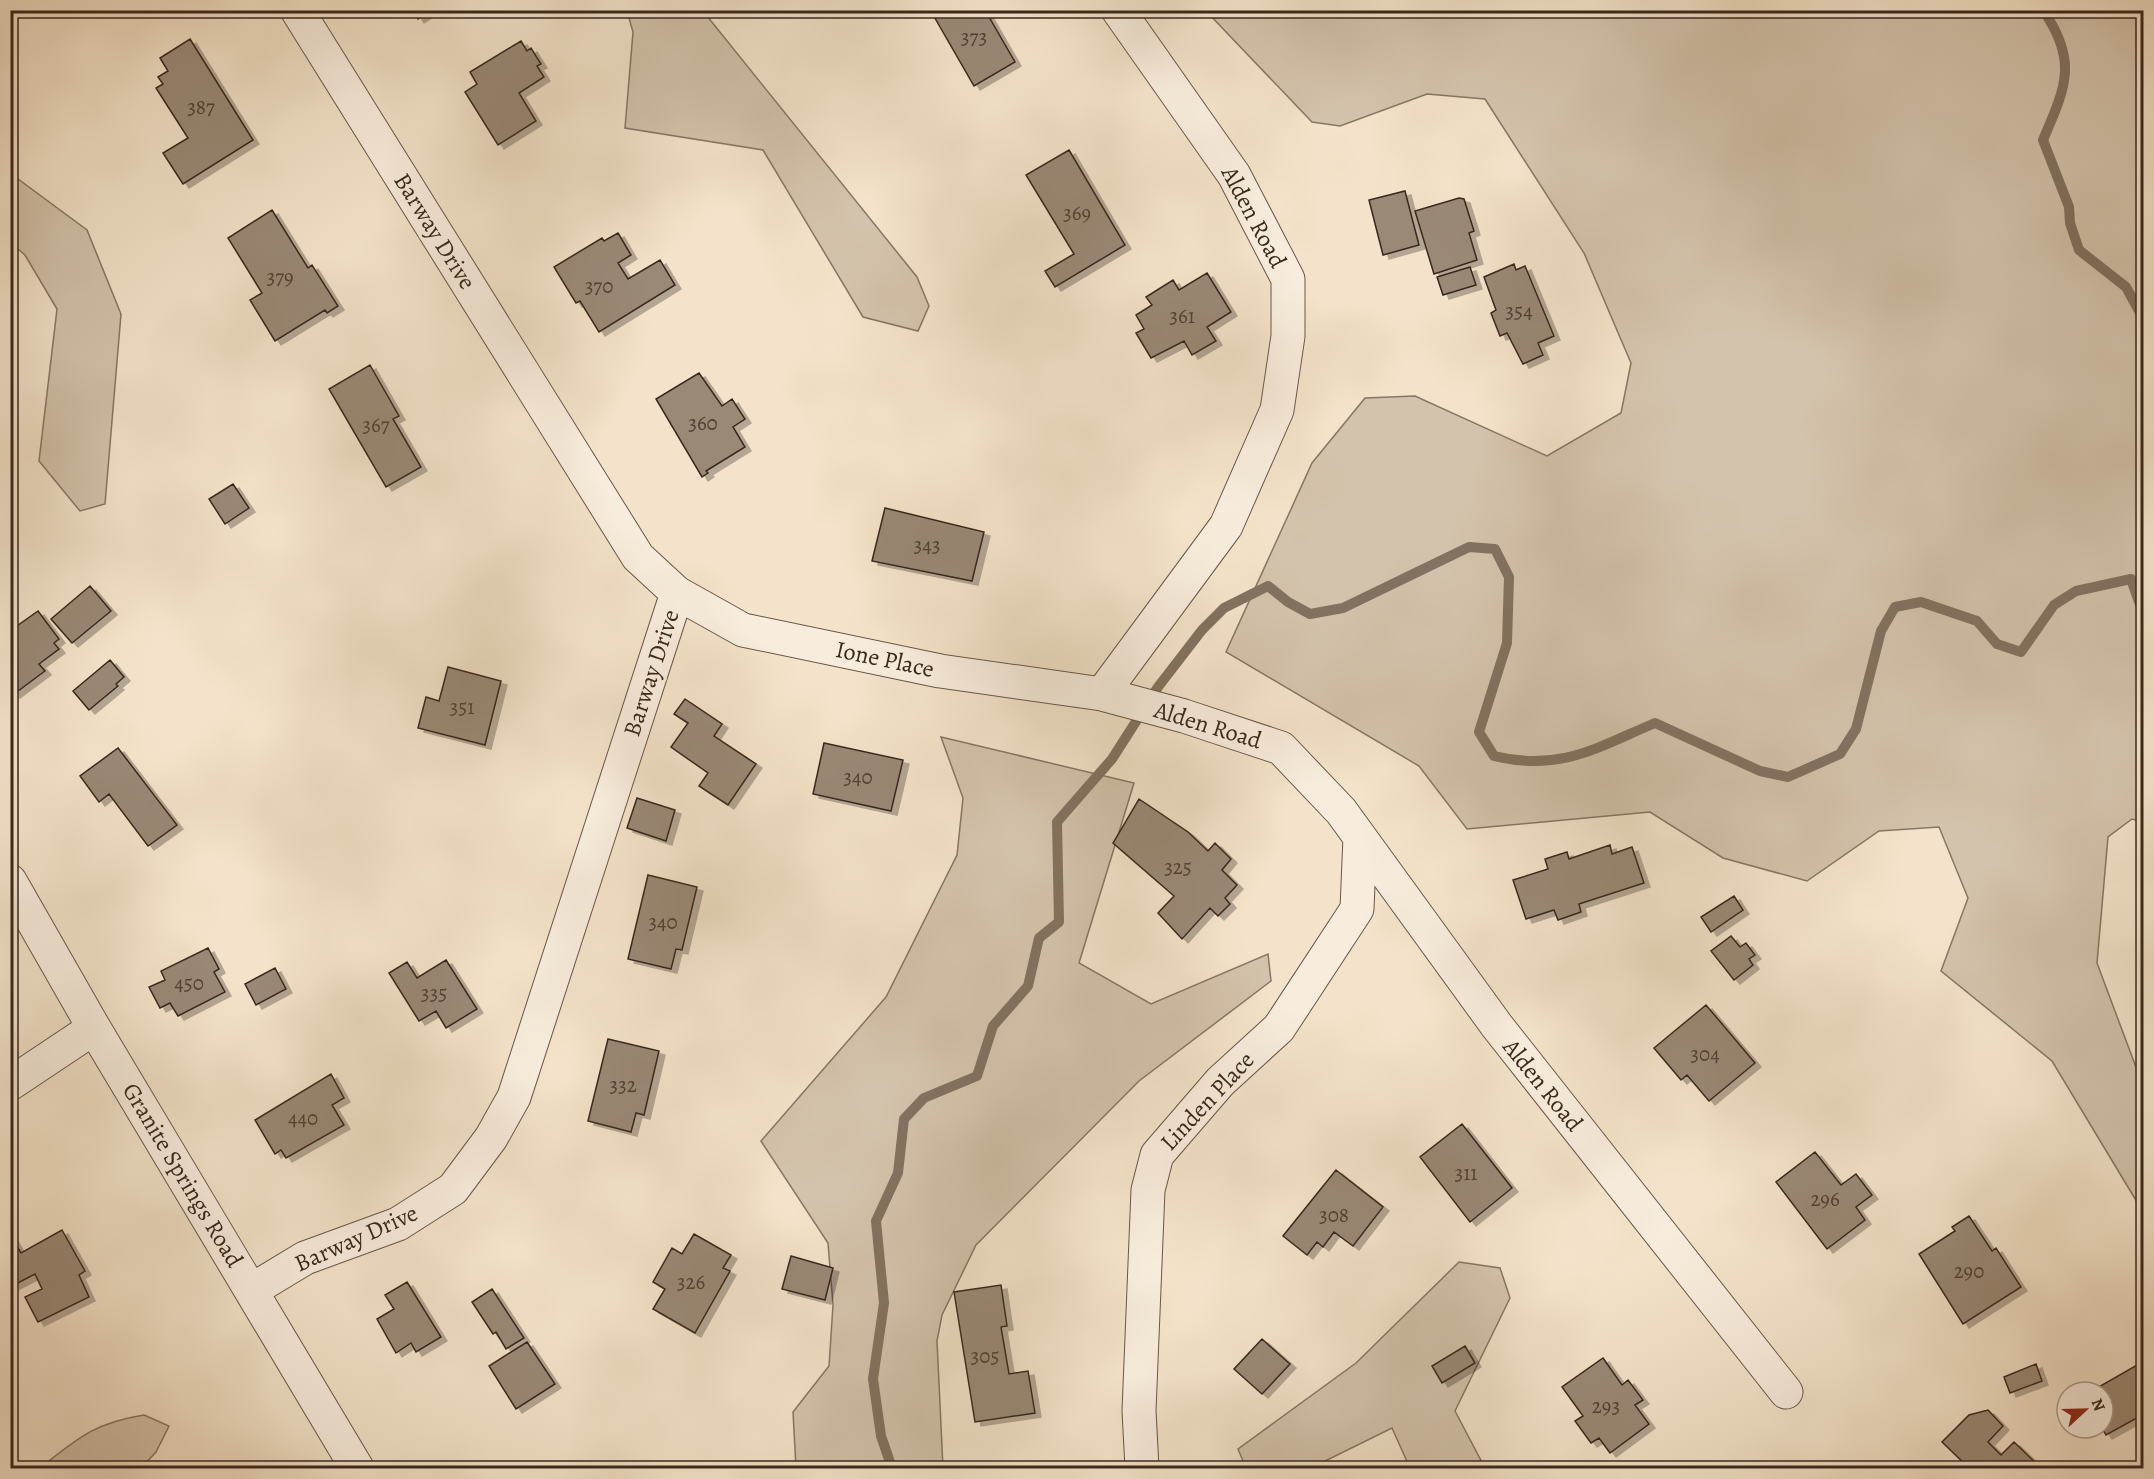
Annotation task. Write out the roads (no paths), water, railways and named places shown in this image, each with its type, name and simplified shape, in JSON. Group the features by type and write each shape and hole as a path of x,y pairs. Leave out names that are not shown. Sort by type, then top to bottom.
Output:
{"street":[{"name":"Barway Drive","path":"252,1290 305,1258 398,1224 453,1189 490,1138 514,1097 677,593 638,557 297,10"},
{"name":"Alden Road","path":"1118,10 1239,185 1288,279 1288,336 1277,410 1226,526 1102,694 1184,716 1281,748 1341,811 1497,1026 1786,1392"},
{"name":"Ione Place","path":"677,593 743,630 940,671 1102,694"},
{"name":"Linden Place","path":"1142,1468 1139,1411 1148,1190 1157,1155 1220,1082 1279,1028 1358,909 1360,837"},
{"name":"Granite Springs Road","path":"10,881 94,1028 357,1468"},
{"path":"10,1084 94,1028"}],"waterway":[{"path":"2043,10 2054,28 2065,60 2062,90 2043,140 2069,207 2070,223 2079,250 2126,287 2144,320"},
{"path":"892,1468 881,1436 873,1379 884,1303 876,1221 898,1173 904,1119 924,1098 977,1076 993,1026 1028,986 1039,938 1059,922 1057,822 1112,759 1158,687 1202,630 1224,608 1268,586 1288,602 1310,614 1343,608 1469,547 1495,549 1509,577 1507,643 1479,732 1494,756 1517,760 1558,759 1596,749 1655,723 1760,771 1788,777 1840,754 1856,729 1881,631 1895,607 1921,602 1977,621 1997,644 2021,652 2054,605 2076,591 2131,579 2144,616"}]}
